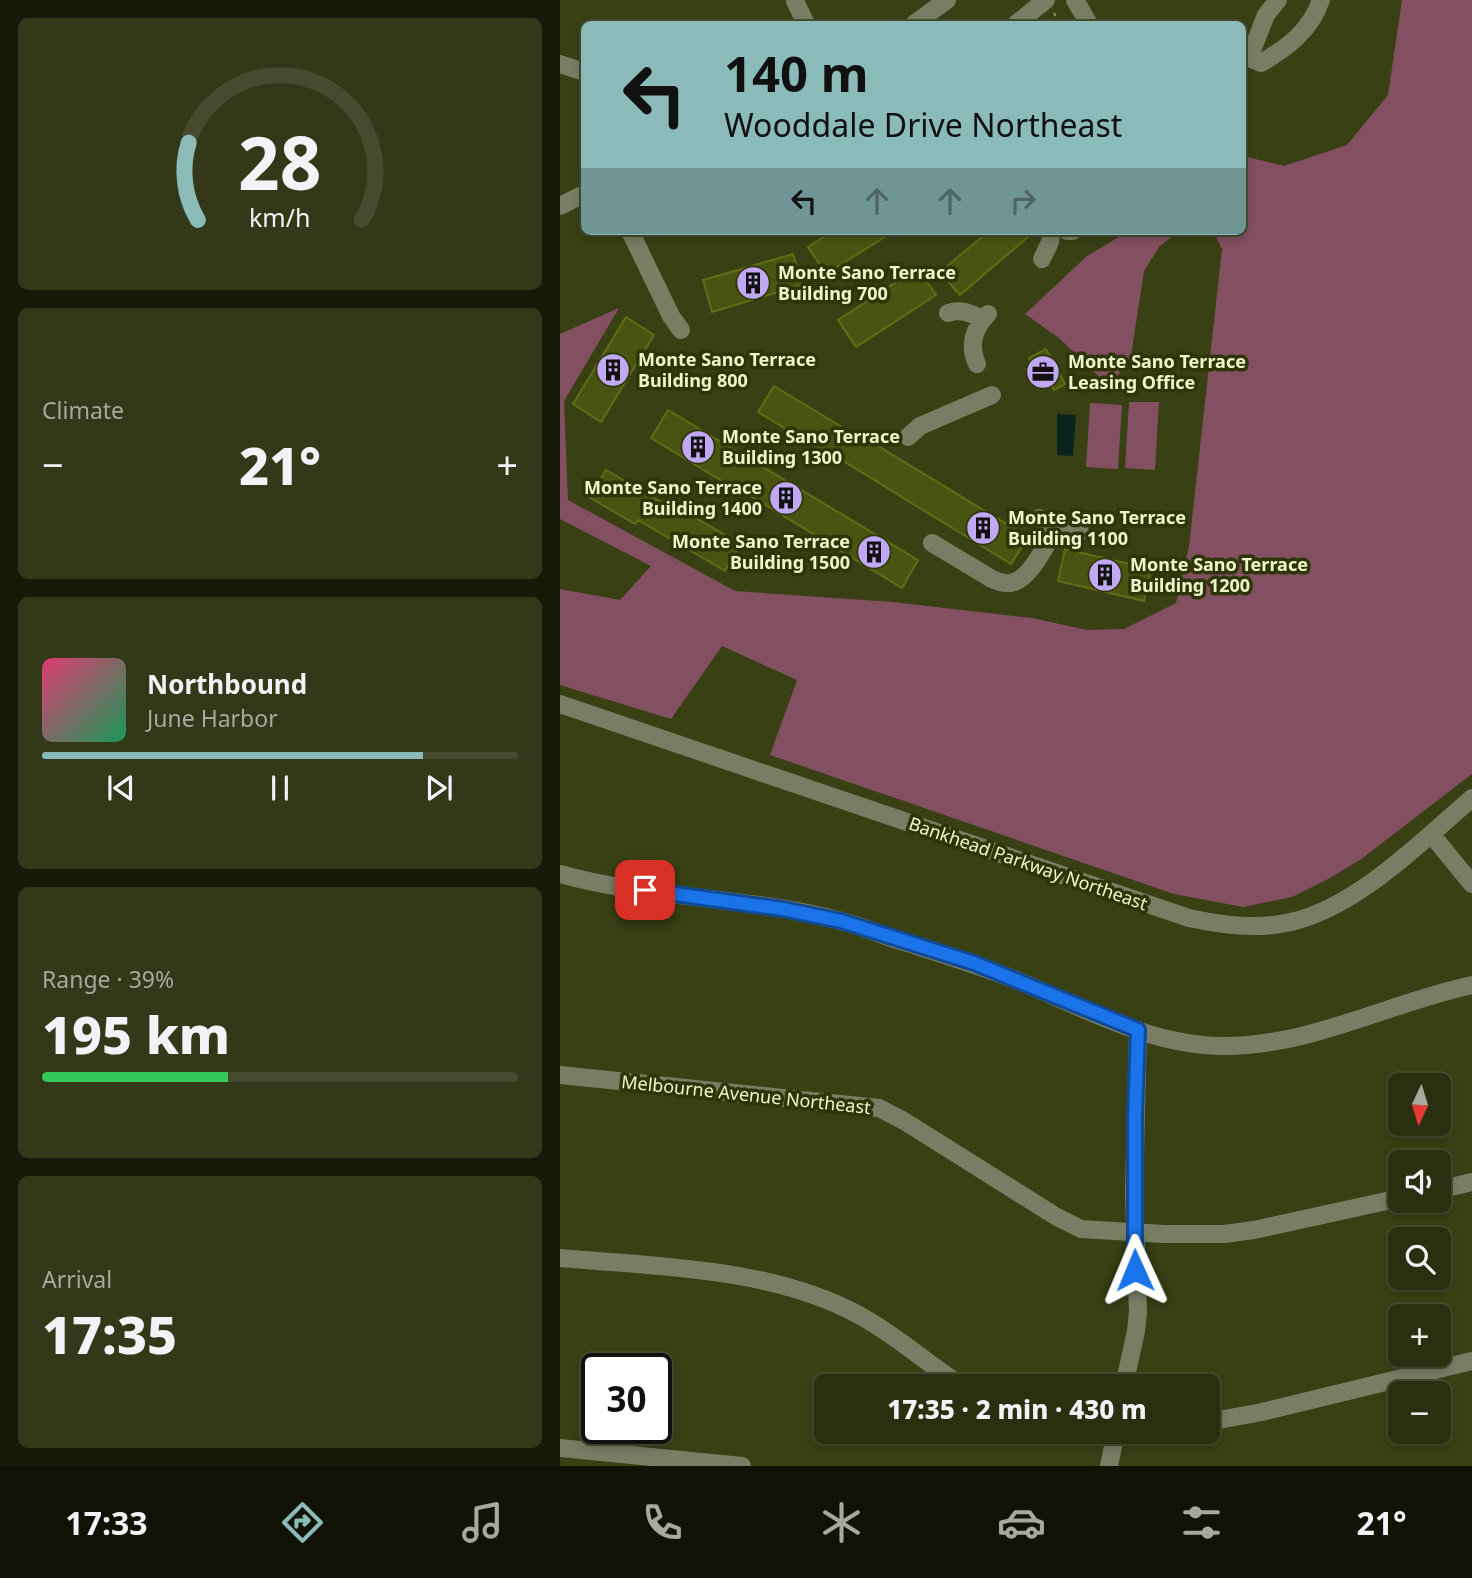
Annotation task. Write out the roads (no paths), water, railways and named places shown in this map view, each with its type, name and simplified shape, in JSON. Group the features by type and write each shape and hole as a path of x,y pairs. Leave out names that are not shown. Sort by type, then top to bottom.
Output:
{"street":[{"path":"918,21 947,0"},
{"path":"1020,21 1046,0"},
{"path":"1075,0 1087,21"},
{"path":"1278,0 1266,15 1246,56 1261,63 1288,47 1316,14 1321,0"},
{"path":"795,1 805,21"},
{"path":"560,64 581,71"},
{"path":"560,206 581,196"},
{"path":"632,235 671,316 681,330"},
{"path":"1042,259 1051,235"},
{"path":"948,313 954,311 986,317 973,338 972,348 977,364"},
{"path":"908,437 920,426 992,395"},
{"path":"1039,518 1056,527 1080,532"},
{"path":"932,543 992,579 1002,583 1015,582 1026,575 1056,527"},
{"name":"Bankhead Parkway Northeast","path":"560,704 996,854 1189,918 1220,924 1270,925 1315,915 1360,891 1472,798"},
{"path":"1431,834 1472,884"},
{"path":"560,874 624,887 783,909 841,921 974,963 1138,1030 1188,1044 1263,1045 1345,1024 1440,992 1472,985"},
{"path":"1127,1374 1138,1312 1135,1116 1138,1030"},
{"name":"Melbourne Avenue Northeast","path":"560,1075 879,1108 1081,1229 1223,1234 1254,1230 1388,1201"},
{"path":"1451,1187 1472,1182"},
{"path":"560,1258 778,1283 808,1293 872,1322 946,1374"},
{"path":"1220,1420 1472,1361"},
{"path":"1109,1466 1114,1444"},
{"path":"560,1448 742,1466"}],"water":[{"path":"1057,414 1076,415 1073,456 1057,455"}],"place":[{"name":"Monte Sano Terrace Building 700","path":"753,283"},
{"name":"Monte Sano Terrace Building 800","path":"613,370"},
{"name":"Monte Sano Terrace Leasing Office","path":"1043,372"},
{"name":"Monte Sano Terrace Building 1300","path":"698,447"},
{"name":"Monte Sano Terrace Building 1400","path":"786,498"},
{"name":"Monte Sano Terrace Building 1100","path":"983,528"},
{"name":"Monte Sano Terrace Building 1500","path":"874,552"},
{"name":"Monte Sano Terrace Building 1200","path":"1105,575"}]}
